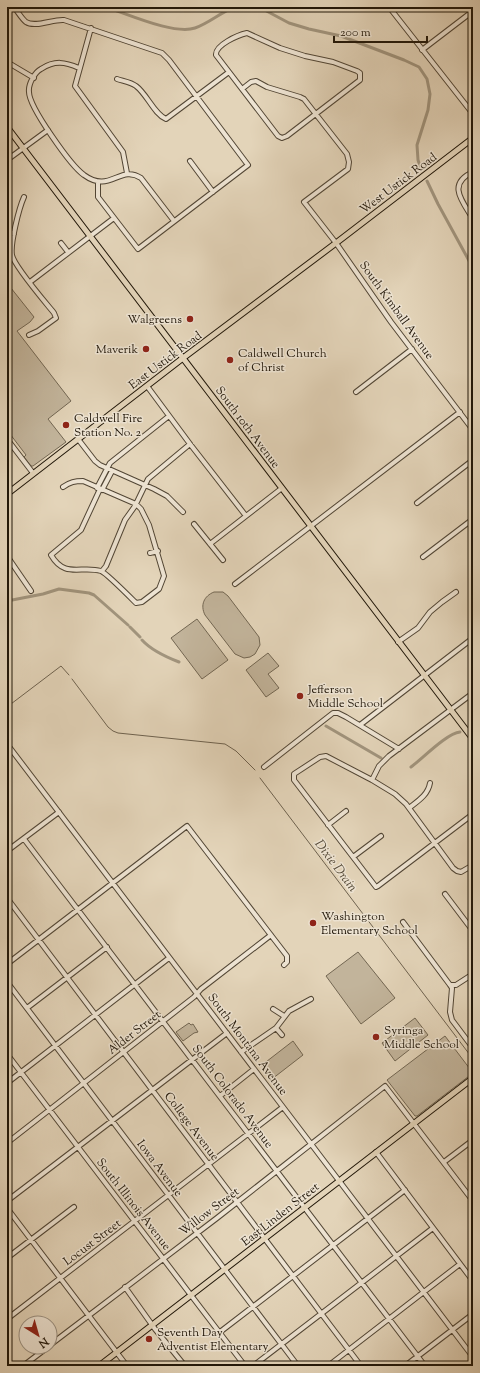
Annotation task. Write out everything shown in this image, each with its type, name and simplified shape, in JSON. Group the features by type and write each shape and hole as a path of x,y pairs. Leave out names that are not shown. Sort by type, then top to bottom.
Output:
{"main road":[{"name":"South 10th Avenue","path":"7,127 473,739"},
{"name":"West Ustick Road","path":"336,243 473,138"},
{"name":"East Ustick Road","path":"7,494 183,358 336,243"},
{"name":"East Linden Street","path":"99,1366 473,1078"}],"street":[{"path":"14,7 26,22 31,24 58,19 64,20 162,53 169,60 248,165 138,248 98,197 98,182"},
{"path":"389,7 473,114"},
{"path":"422,50 473,11"},
{"path":"91,28 75,86 123,152 127,173"},
{"path":"247,33 280,48 305,56 333,62 357,71 361,76 358,82 287,136 282,138 278,136 229,72 216,55 218,46 241,34 247,33"},
{"path":"7,62 34,78"},
{"path":"79,68 67,63 50,63 39,70 31,82 28,91 40,119 76,169 85,176 98,182 113,179 127,173 134,174 141,178 174,221"},
{"path":"117,79 135,85 144,93 162,117 166,119 229,72"},
{"path":"242,89 251,82 256,81 267,87 300,97 308,102 316,113"},
{"name":"South Kimball Avenue","path":"316,113 347,154 349,162 348,169 304,202 336,243 388,318 473,430"},
{"path":"7,160 48,130"},
{"path":"190,161 213,192"},
{"path":"473,172 461,180 458,186 460,198 473,219"},
{"path":"24,198 20,206 14,234 12,255 17,266 54,313 56,318 38,331 29,334"},
{"path":"30,282 114,218"},
{"path":"7,233 14,234"},
{"path":"61,243 68,252"},
{"path":"356,392 412,349"},
{"path":"147,386 246,516"},
{"path":"236,584 460,412"},
{"path":"100,489 106,468 110,463 169,416"},
{"path":"468,423 473,420"},
{"path":"7,439 33,473"},
{"path":"78,439 94,461 112,471 167,496 183,512"},
{"path":"102,572 106,566 125,520 136,504 148,479 190,444"},
{"path":"417,503 473,460"},
{"path":"63,487 70,482 83,481 100,489 136,504 141,509 149,525 158,551 164,576 163,583 159,589 142,602 136,603 102,572 65,569 55,562 51,555 81,530 100,489 112,471"},
{"path":"210,544 282,488"},
{"path":"423,557 473,520"},
{"path":"194,524 223,560"},
{"path":"7,547 9,559 31,591"},
{"path":"150,553 158,551"},
{"path":"398,642 418,628 430,612 456,592"},
{"path":"360,725 473,638"},
{"path":"372,780 379,766 473,693"},
{"path":"264,766 333,713 338,713 360,725 399,749"},
{"name":"South Montana Avenue","path":"7,744 473,1357"},
{"path":"473,814 435,843 378,886 376,887 294,780 294,774 320,757 326,756 395,794 409,808 435,843 453,868 457,871 461,872 473,865"},
{"path":"409,808 429,790 430,783"},
{"path":"328,825 346,811"},
{"path":"7,851 59,812"},
{"path":"7,964 187,826 287,956 287,960 284,965"},
{"path":"353,857 381,836"},
{"name":"South Colorado Avenue","path":"24,839 136,984 425,1366"},
{"path":"445,894 473,931"},
{"name":"College Avenue","path":"7,898 361,1366"},
{"path":"468,924 473,919"},
{"path":"403,922 452,988 450,1012 452,1020 473,1048"},
{"name":"Alder Street","path":"7,1143 124,1053 197,994 201,989 271,936"},
{"path":"27,1008 107,947"},
{"path":"7,1083 169,958"},
{"path":"450,985 456,985 473,974"},
{"name":"Iowa Avenue","path":"7,982 298,1366"},
{"path":"241,1052 276,1028 284,1016 293,1008 311,999"},
{"path":"273,1009 284,1016"},
{"path":"276,1028 282,1035"},
{"path":"7,1201 226,1033"},
{"name":"South Illinois Avenue","path":"7,1054 245,1366"},
{"path":"220,1096 254,1069"},
{"name":"Willow Street","path":"58,1339 237,1202 308,1147 310,1143 385,1086 414,1123"},
{"name":"Locust Street","path":"7,1319 283,1107"},
{"path":"414,1123 473,1201"},
{"path":"444,1162 473,1140"},
{"path":"376,1152 473,1281"},
{"path":"220,1332 405,1190"},
{"path":"7,1258 74,1207"},
{"path":"7,1208 127,1366"},
{"path":"253,1366 433,1228"},
{"path":"328,1366 460,1264"},
{"path":"126,1287 152,1325 185,1366"},
{"path":"406,1366 473,1314"},
{"path":"23,1366 37,1355"}],"shaded area":[{"path":"7,283 34,317 30,322 17,331 71,401 48,419 66,442 33,466 31,466 24,457 26,455 7,430"},
{"path":"214,592 223,592 228,596 259,637 260,645 255,654 244,658 235,654 205,615 203,604 205,598"},
{"path":"197,619 228,660 202,679 171,638"},
{"path":"268,653 279,666 268,674 279,688 266,697 246,670"},
{"path":"358,952 395,998 361,1024 326,976"},
{"path":"415,1018 428,1035 395,1061 382,1043"},
{"path":"189,1023 191,1025 193,1024 198,1032 194,1033 183,1041 176,1032"},
{"path":"445,1036 473,1073 415,1116 387,1080"},
{"path":"293,1041 303,1055 272,1079 262,1065"}],"waterway":[{"path":"106,7 138,19 175,29 195,28 234,7"},
{"path":"259,7 289,23 341,36 419,67 427,79 430,94 428,110 417,145 418,160 421,169"},
{"path":"427,181 473,268"},
{"path":"7,601 43,594 59,589 89,593 94,595 128,625"},
{"path":"130,627 140,637"},
{"path":"142,640 164,656 179,662"},
{"name":"Dixie Drain","path":"7,707 61,666 69,675"},
{"name":"Dixie Drain","path":"72,679 108,727 113,731 118,733 225,744 236,751 255,770"},
{"path":"326,726 381,758"},
{"path":"411,767 442,741 455,733 460,732"},
{"name":"Dixie Drain","path":"260,778 473,1059"}],"place":[{"name":"Walgreens","path":"190,319"},
{"name":"Maverik","path":"146,349"},
{"name":"Caldwell Church of Christ","path":"230,360"},
{"name":"Caldwell Fire Station No. 2","path":"66,425"},
{"name":"Jefferson Middle School","path":"300,696"},
{"name":"Washington Elementary School","path":"313,923"},
{"name":"Syringa Middle School","path":"376,1037"},
{"name":"Seventh Day Adventist Elementary","path":"149,1339"}]}
